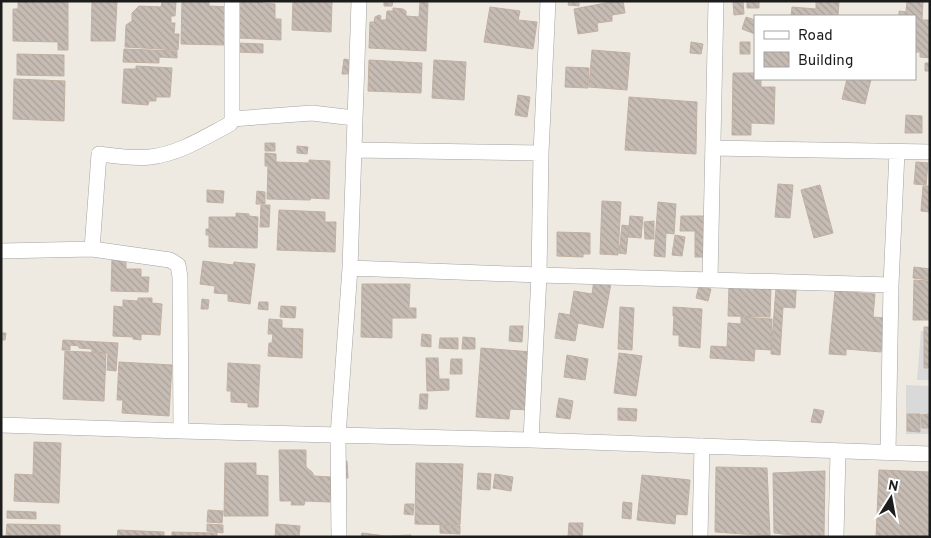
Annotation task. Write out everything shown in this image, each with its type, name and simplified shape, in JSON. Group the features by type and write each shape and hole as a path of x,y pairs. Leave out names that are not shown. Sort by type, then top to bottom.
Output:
{"street":[{"path":"92,249 99,154 148,158 164,155 179,150 230,124 232,120 232,1"},
{"path":"339,537 338,436 350,268 358,1"},
{"path":"531,440 539,275 548,1"},
{"path":"710,279 716,1"},
{"path":"232,120 312,113 354,118"},
{"path":"714,148 930,152"},
{"path":"354,150 542,153"},
{"path":"888,453 891,285 897,152"},
{"path":"1,251 92,249 175,262 178,265 180,277 181,431"},
{"path":"350,268 891,285"},
{"path":"1,425 531,440 930,454"},
{"path":"700,537 702,446"},
{"path":"836,537 838,451"}],"shaded area":[{"path":"921,331 930,331 930,380 917,380"},
{"path":"906,385 930,386 930,434 906,434"}],"building":[{"path":"18,1 68,1 68,50 58,50 58,42 13,41 13,9 18,9"},
{"path":"92,1 117,1 115,41 91,41"},
{"path":"182,1 209,1 209,6 230,7 225,45 181,44"},
{"path":"239,1 262,1 262,3 275,4 275,19 281,19 281,40 238,38"},
{"path":"293,1 332,1 331,32 292,30"},
{"path":"384,1 393,1 392,6 384,6"},
{"path":"569,1 579,1 579,6 568,5"},
{"path":"623,1 625,13 612,15 612,21 597,23 598,31 578,34 574,9"},
{"path":"733,1 743,1 744,14 734,15"},
{"path":"747,1 759,1 759,8 747,8"},
{"path":"816,1 839,1 838,15 791,15 792,7 816,9"},
{"path":"907,1 923,1 922,20 930,20 930,58 920,57 920,52 916,52 916,15 899,15 899,11 906,12"},
{"path":"162,2 176,2 175,16 171,16 171,23 175,23 174,34 179,34 178,50 125,47 126,25 132,21 132,13 139,6 161,7"},
{"path":"420,2 428,3 426,51 369,48 370,22 374,22 375,17 379,15 381,16 380,20 386,20 387,11 393,11 393,8 403,9 406,11 406,16 419,17"},
{"path":"490,7 520,11 518,20 537,22 533,49 484,42"},
{"path":"746,17 754,20 754,34 742,29"},
{"path":"691,42 703,44 701,54 690,53"},
{"path":"740,42 750,42 750,54 740,54"},
{"path":"236,43 263,44 263,53 235,52"},
{"path":"124,49 177,51 177,58 159,57 159,63 123,62"},
{"path":"592,50 630,53 627,90 589,87"},
{"path":"17,54 64,55 64,76 17,75"},
{"path":"344,59 350,60 348,74 342,74"},
{"path":"369,60 422,63 421,93 368,91"},
{"path":"434,60 466,62 464,100 432,98"},
{"path":"925,63 930,63 930,71 925,71"},
{"path":"136,66 172,68 170,97 156,97 156,101 149,101 148,105 122,103 124,69 136,69"},
{"path":"566,67 589,68 588,88 565,87"},
{"path":"733,73 754,73 754,80 761,80 761,87 775,87 774,124 751,123 751,135 732,135"},
{"path":"14,79 65,81 64,121 13,119"},
{"path":"847,80 871,80 865,104 842,99"},
{"path":"518,95 530,97 527,117 515,115"},
{"path":"629,97 697,102 696,154 625,150"},
{"path":"906,115 922,116 922,133 905,133"},
{"path":"265,143 275,143 275,151 265,151"},
{"path":"297,146 308,147 307,154 297,153"},
{"path":"265,153 276,154 276,162 309,163 309,160 330,161 329,199 267,199 268,166 265,166"},
{"path":"916,162 928,163 926,185 914,184"},
{"path":"778,184 793,185 790,218 775,217"},
{"path":"820,185 833,233 814,238 801,190"},
{"path":"923,186 930,186 930,212 921,211"},
{"path":"207,190 224,191 223,203 207,202"},
{"path":"257,191 265,192 265,204 256,204"},
{"path":"602,201 621,202 618,255 600,254"},
{"path":"658,202 676,204 674,234 666,233 665,257 654,256"},
{"path":"261,205 270,205 269,227 260,227"},
{"path":"279,210 325,212 325,222 336,222 335,252 277,250"},
{"path":"236,213 258,217 257,248 209,247 209,235 206,235 206,229 209,229 209,217 236,217"},
{"path":"630,216 643,217 641,238 628,237"},
{"path":"681,216 708,216 708,257 695,257 695,231 680,231"},
{"path":"654,221 654,239 645,239 644,222"},
{"path":"622,225 629,226 626,254 619,253"},
{"path":"557,232 590,233 590,254 583,254 583,257 557,256"},
{"path":"675,235 685,237 682,256 672,255"},
{"path":"112,258 126,259 126,269 141,269 141,277 149,277 148,292 111,291"},
{"path":"203,261 233,265 234,262 255,264 250,304 228,301 228,294 214,293 215,286 200,284"},
{"path":"914,267 930,269 930,280 913,278"},
{"path":"777,275 797,277 795,308 783,307 780,355 771,354"},
{"path":"594,280 611,283 603,328 578,323 575,341 555,338 559,313 570,315 574,291 592,294"},
{"path":"914,280 930,281 930,320 913,320"},
{"path":"362,284 410,284 409,308 416,308 416,318 392,318 392,338 361,337"},
{"path":"729,285 771,286 770,317 728,316"},
{"path":"699,286 711,289 708,301 696,298"},
{"path":"835,291 875,294 873,317 884,318 881,352 846,349 846,355 829,354"},
{"path":"138,298 152,298 152,303 162,304 160,335 141,334 141,340 133,339 133,337 113,336 114,306 123,307 123,300 138,301"},
{"path":"202,299 209,300 208,309 201,309"},
{"path":"259,302 268,302 268,310 258,309"},
{"path":"281,306 296,307 295,318 280,317"},
{"path":"620,307 634,308 632,350 618,349"},
{"path":"673,307 702,309 700,348 679,346 679,335 673,335"},
{"path":"741,317 772,319 771,350 755,349 754,361 710,358 711,346 727,347 728,323 741,324"},
{"path":"269,319 282,320 282,328 303,329 302,358 268,356 269,343 272,343 273,334 268,334"},
{"path":"510,326 523,326 522,342 509,341"},
{"path":"924,327 930,327 930,368 924,368"},
{"path":"1,333 6,333 5,340 1,340"},
{"path":"422,334 431,335 431,347 421,346"},
{"path":"463,337 475,338 475,349 462,349"},
{"path":"440,338 458,338 458,349 439,348"},
{"path":"63,340 118,343 116,371 107,370 108,353 92,352 92,349 70,345 70,350 62,350"},
{"path":"481,348 532,352 527,410 510,409 509,419 476,417"},
{"path":"65,351 106,353 104,401 63,399"},
{"path":"619,353 642,356 636,396 614,393"},
{"path":"567,355 588,359 585,380 564,377"},
{"path":"426,358 438,358 439,379 449,379 449,390 427,391"},
{"path":"451,359 462,359 462,374 450,374"},
{"path":"119,362 172,365 169,416 122,413 123,400 117,400"},
{"path":"228,363 260,365 258,407 248,407 248,403 231,402 231,391 227,391"},
{"path":"420,394 428,394 427,409 419,409"},
{"path":"559,398 573,401 570,419 556,417"},
{"path":"618,408 637,409 636,421 618,420"},
{"path":"814,409 824,411 821,423 811,422"},
{"path":"907,414 920,414 920,432 907,431"},
{"path":"930,414 930,428 922,428 921,415"},
{"path":"34,442 61,443 59,503 14,501 15,474 33,475"},
{"path":"279,450 306,450 306,467 314,476 331,477 330,502 305,501 304,505 291,505 292,501 280,501"},
{"path":"339,461 347,461 348,478 340,478"},
{"path":"225,463 256,463 256,475 268,476 268,516 224,516"},
{"path":"416,463 463,464 460,525 415,524"},
{"path":"716,467 767,468 770,536 715,532"},
{"path":"879,470 930,472 930,537 876,537"},
{"path":"825,471 824,537 774,533 773,473"},
{"path":"478,473 491,474 490,490 477,489"},
{"path":"495,474 513,477 511,491 493,488"},
{"path":"642,475 690,480 687,515 676,514 675,524 637,520"},
{"path":"623,502 632,503 631,519 622,518"},
{"path":"405,504 414,504 413,515 404,514"},
{"path":"208,510 223,511 222,523 207,522"},
{"path":"7,511 36,512 36,519 7,518"},
{"path":"569,523 583,523 582,537 568,537"},
{"path":"7,524 60,525 60,537 6,537"},
{"path":"207,524 223,525 223,533 207,531"},
{"path":"276,524 300,526 299,537 275,537"},
{"path":"440,525 460,526 460,534 440,533"},
{"path":"118,530 164,532 164,537 117,537"},
{"path":"172,532 217,533 217,537 172,537"},
{"path":"362,533 386,536 386,537 361,537"},
{"path":"411,535 411,537 386,537 386,536"}]}
